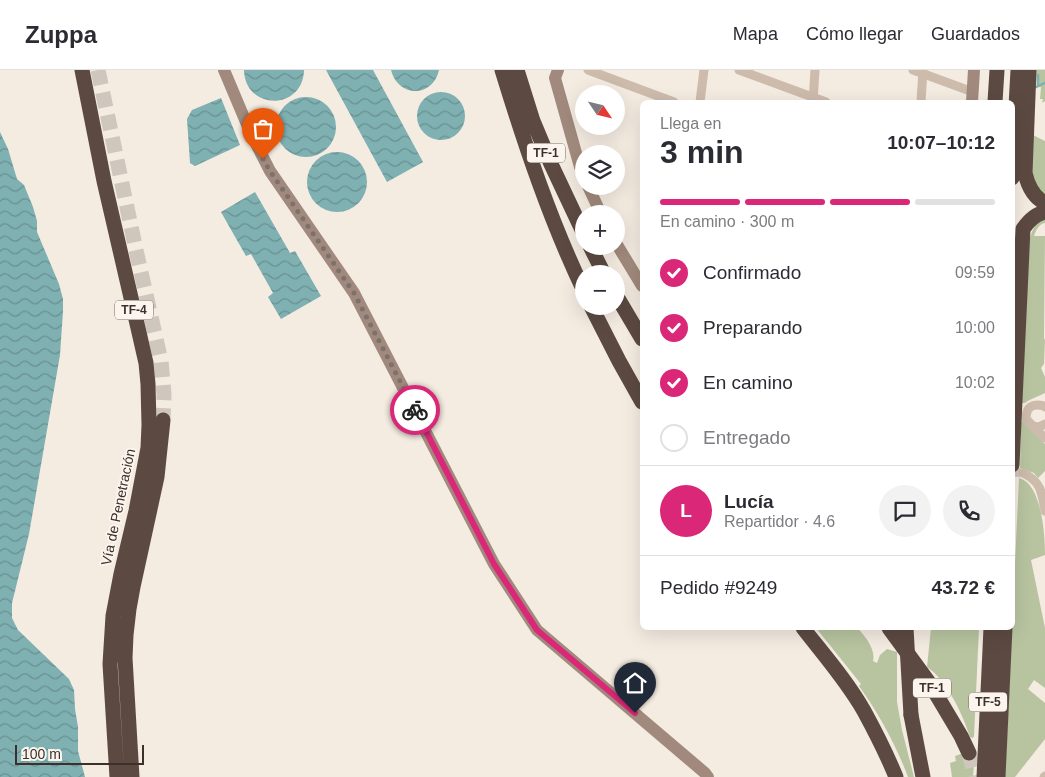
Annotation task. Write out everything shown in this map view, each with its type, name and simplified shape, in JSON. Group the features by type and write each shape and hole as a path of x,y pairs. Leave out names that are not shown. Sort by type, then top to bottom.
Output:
{"highway":[{"name":"Vía de Penetración","path":"82,70 104,181 146,363 148,384 148,448 136,511 125,658 132,777"},
{"name":"TF-1","path":"502,70 552,219 575,271"},
{"name":"TF-1","path":"517,70 533,121 575,214"},
{"path":"995,100 996,70"},
{"path":"1021,72 1027,130 1026,173 1028,183 1036,197 1045,203"},
{"path":"1015,143 1021,72"},
{"path":"1018,469 1023,229 1036,215 1045,212"},
{"path":"625,310 640,335"},
{"path":"596,315 640,398"},
{"name":"Vía de Penetración","path":"117,777 110,664 113,616 117,591 133,554 157,477 163,420"},
{"path":"805,630 841,677 863,710 882,745 896,777"},
{"name":"TF-1","path":"890,630 930,684 969,753"},
{"path":"906,630 911,715 923,777"},
{"name":"TF-5","path":"984,777 992,630"},
{"path":"998,777 1005,630"}],"street":[{"path":"224,70 251,134 270,171 354,293 494,564 537,630 708,777"},
{"path":"566,70 556,77 575,148"},
{"path":"588,70 669,100"},
{"path":"700,100 704,70"},
{"path":"739,70 813,100 815,70"},
{"path":"913,70 923,72 972,98 974,70"},
{"path":"921,100 923,72"},
{"path":"623,255 640,283"},
{"path":"1045,406 1037,404 1031,406 1026,412 1026,419 1045,438"},
{"path":"1032,426 1039,427 1045,424"},
{"path":"1018,469 1030,476 1038,484 1042,493 1045,511"}],"green space":[{"path":"1036,70 1045,70 1045,101 1042,103 1043,99 1040,99 1041,87 1037,87"},
{"path":"1033,135 1045,141 1045,198 1041,196 1031,174"},
{"path":"1045,219 1045,223 1038,228 1034,236 1045,236 1045,340 1044,364 1041,368 1045,377 1045,393 1025,403 1021,403 1029,243 1034,228"},
{"path":"1023,421 1045,444 1045,471 1038,478 1034,473 1020,468 1021,422"},
{"path":"1019,478 1027,482 1033,490 1041,511 1043,523 1045,555 1031,560 1045,628 1045,688 1034,680 1028,689 1045,703 1045,739 1015,777 1005,777 1012,630 1015,630 1015,563"},
{"path":"818,630 859,630 869,643 873,652 873,661 877,663 880,655 887,649 897,652 897,702 914,777 908,777 886,730 859,686 861,684"},
{"path":"931,630 979,630 973,738 970,737 959,709 948,689 927,667"},
{"path":"975,749 973,777 952,777 950,763 956,761 955,756"}],"water":[{"path":"244,70 304,70 301,83 294,93 285,99 274,101 263,99 254,93 247,83"},
{"path":"326,70 373,70 423,162 387,182"},
{"path":"391,70 439,70 436,79 430,86 423,90 415,91 401,86"},
{"path":"436,92 446,92 458,99 465,111 465,121 458,133 446,140 436,140 428,136 421,129 417,121 417,111 421,103 428,96"},
{"path":"306,97 323,102 331,110 336,127 331,144 323,152 306,157 289,152 281,144 276,127 281,110 289,102"},
{"path":"221,98 240,145 195,166 190,163 187,119 192,110"},
{"path":"0,132 8,149 17,179 24,185 33,207 37,221 37,232 59,284 63,299 60,355 29,534 12,603 12,618 18,630 69,679 74,690 78,727 78,751 85,777 0,777"},
{"path":"337,152 354,157 362,165 367,182 362,199 354,207 337,212 320,207 312,199 307,182 312,165 320,157"},
{"path":"255,192 290,253 295,251 321,296 281,319 268,297 273,293 251,254 246,256 221,212"}],"waterway":[{"path":"1038,75 1038,85"},
{"path":"1036,87 1045,83"}],"tunnel":[{"path":"98,70 161,361 164,394 163,420"},
{"path":"1015,472 1023,473"},
{"path":"969,753 975,777"}],"way so far":[{"path":"263,159 354,293 415,410"}],"route":[{"path":"415,410 494,564 537,630 635,713"}]}
